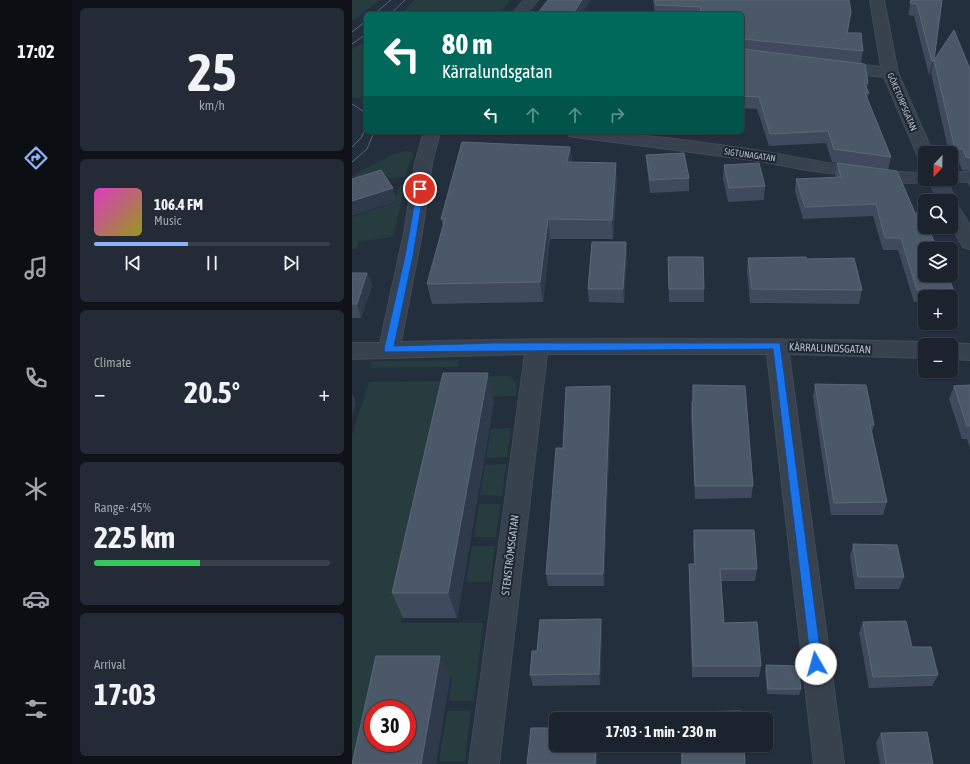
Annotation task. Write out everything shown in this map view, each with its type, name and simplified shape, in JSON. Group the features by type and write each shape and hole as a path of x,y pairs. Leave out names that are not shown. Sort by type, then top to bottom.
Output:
{"street":[{"path":"521,12 531,0"},
{"name":"GÖKETORPSGATAN","path":"877,0 890,73 922,146"},
{"path":"820,65 890,73"},
{"path":"389,349 409,256 425,153 431,134"},
{"name":"SIGTUNAGATAN","path":"590,134 760,156 806,165 906,178 918,178"},
{"path":"958,177 970,177"},
{"path":"958,220 970,243"},
{"name":"KÄRRALUNDSGATAN","path":"352,351 537,346 777,346 918,350"},
{"name":"STENSTRÖMSGATAN","path":"484,764 537,346"},
{"path":"777,346 829,764"},
{"path":"958,351 970,352"}],"green space":[{"path":"352,0 380,0 352,21"},
{"path":"414,0 510,0 501,12 404,12"},
{"path":"364,43 364,95 360,98 352,97 352,49"},
{"path":"406,151 412,152 413,157 404,177 352,181 352,176 393,154"},
{"path":"406,183 393,237 359,241 357,249 352,249 352,217 398,201 395,198 400,186"},
{"path":"459,360 458,367 370,368 372,361"},
{"path":"509,376 517,384 516,396 492,397 489,377"},
{"path":"446,381 401,623 483,623 474,701 449,701 452,677 387,676 377,700 364,700 364,752 352,764 352,435 369,382"},
{"path":"511,428 507,457 486,458 491,429"},
{"path":"506,464 502,496 480,495 485,465"},
{"path":"479,504 501,504 496,537 474,537"},
{"path":"472,546 495,546 490,582 466,582"},
{"path":"447,711 471,711 465,761 439,761"}],"building":[{"path":"548,0 582,0 574,12 539,12"},
{"path":"655,0 849,0 851,12 847,33 861,33 863,51 744,39 744,12 700,12 701,7 656,5"},
{"path":"911,0 942,0 934,60 932,62 917,4 910,3"},
{"path":"954,30 970,69 970,158 966,157 963,149 958,149 958,146 954,146 934,60"},
{"path":"744,49 865,64 868,83 864,83 869,93 865,93 891,157 834,149 828,131 770,134 759,97 744,96"},
{"path":"462,142 570,147 567,162 616,163 612,220 548,219 540,282 427,284 445,219 441,219"},
{"path":"684,153 689,178 650,180 646,155"},
{"path":"759,163 765,186 729,188 724,165"},
{"path":"837,163 897,171 915,213 918,213 918,234 930,234 934,242 918,242 918,282 950,282 953,289 917,290 901,238 885,238 876,204 805,207 796,179 841,177"},
{"path":"381,170 393,188 352,201 352,179"},
{"path":"592,242 626,242 623,289 588,289"},
{"path":"668,257 703,257 704,289 669,289"},
{"path":"806,257 806,259 854,258 862,290 752,289 748,258"},
{"path":"352,273 367,273 357,304 352,304"},
{"path":"443,373 488,373 448,593 392,593"},
{"path":"815,384 866,385 874,425 870,425 887,502 834,503"},
{"path":"693,385 745,386 753,486 695,486 692,402"},
{"path":"970,385 970,426 967,426 954,386"},
{"path":"610,386 603,574 546,574 556,448 563,448 566,387"},
{"path":"694,530 754,530 757,569 720,569 724,623 757,622 761,666 693,666 689,564 695,564"},
{"path":"853,544 897,545 904,577 858,577"},
{"path":"601,619 599,674 530,675 532,651 537,651 540,620"},
{"path":"906,621 912,647 931,647 938,675 873,677 863,622"},
{"path":"376,656 440,656 421,764 352,764 364,710 364,752 416,752 416,700 366,700"},
{"path":"766,665 798,666 801,689 768,689"},
{"path":"741,711 741,712 681,712"},
{"path":"531,728 549,728 549,752 596,752 595,764 527,764"},
{"path":"927,732 933,764 886,764 881,733"},
{"path":"682,752 744,752 745,764 682,764"}],"tram line":[{"path":"376,12 391,0"},
{"path":"392,12 405,0"},
{"path":"352,32 364,23"},
{"path":"352,44 364,35"},
{"path":"352,104 364,112"},
{"path":"352,147 361,138 364,132"},
{"path":"352,162 367,149 373,134"}],"route":[{"path":"420,189 409,256 389,349 495,346 777,346 816,664"}]}
